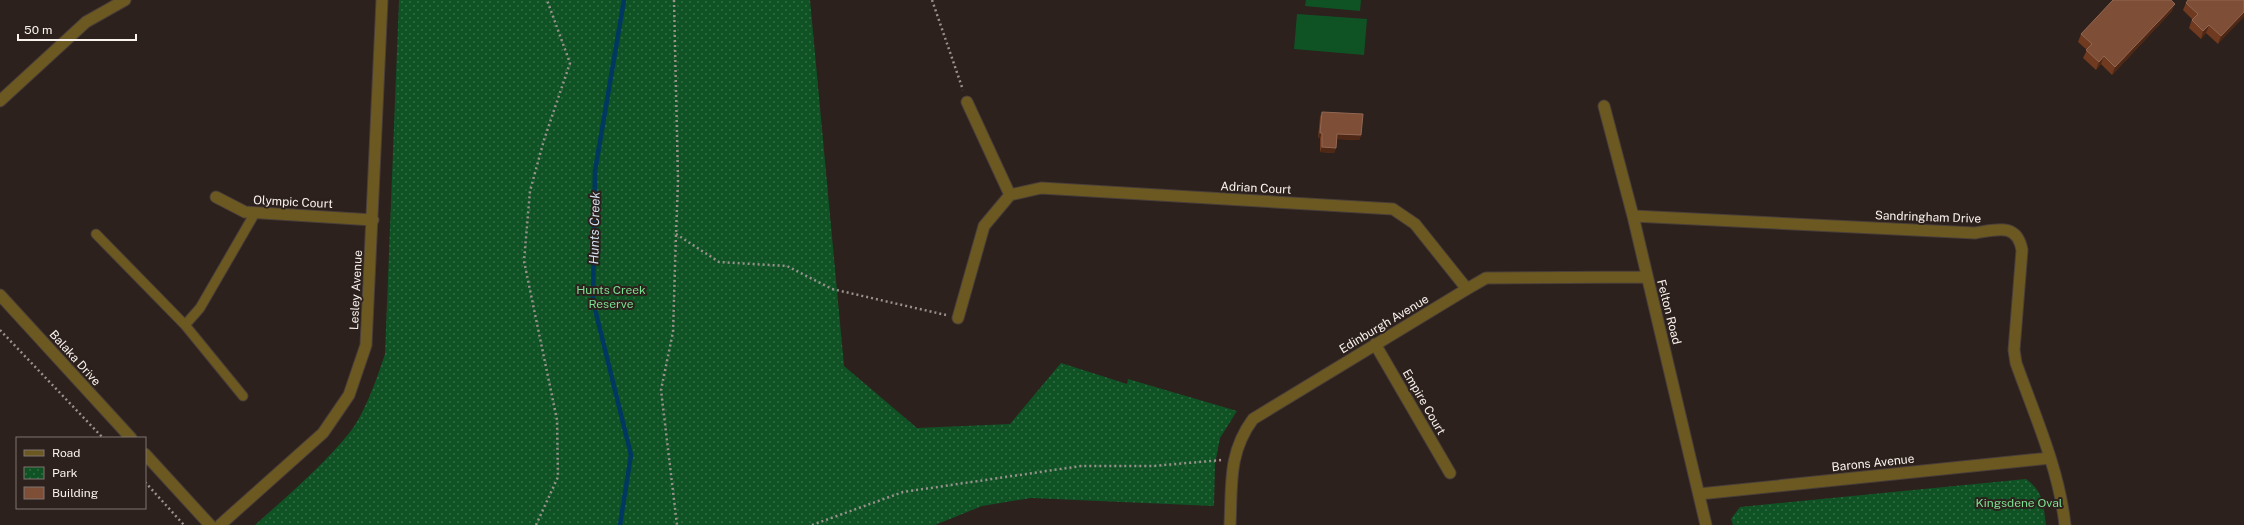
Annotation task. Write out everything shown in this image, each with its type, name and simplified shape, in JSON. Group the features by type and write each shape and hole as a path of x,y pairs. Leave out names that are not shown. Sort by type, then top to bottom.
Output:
{"street":[{"path":"0,101 86,22 125,0"},
{"name":"Lesley Avenue","path":"220,525 323,433 348,395 366,345 382,0"},
{"path":"958,318 984,226 1010,195 967,102"},
{"name":"Felton Road","path":"1604,106 1633,216 1706,525"},
{"name":"Adrian Court","path":"1010,195 1041,188 1393,208 1415,224 1467,289"},
{"name":"Olympic Court","path":"216,197 245,212 372,220"},
{"name":"Sandringham Drive","path":"1633,216 1975,233 2004,229 2010,231 2020,241 2022,250 2014,350 2016,364 2050,458 2062,499 2065,525"},
{"name":"Edinburgh Avenue","path":"1230,525 1234,459 1238,442 1253,419 1467,289 1486,278 1647,277"},
{"name":"Balaka Drive","path":"0,295 130,437"},
{"name":"Empire Court","path":"1375,344 1450,473"},
{"path":"146,455 210,525"},
{"name":"Barons Avenue","path":"1699,494 2050,458"}],"lane":[{"path":"185,325 200,308 255,213"},
{"path":"96,234 185,325 243,396"}],"path":[{"path":"536,525 558,477 557,420 524,261 530,191 544,140 570,63 547,0"},
{"path":"674,0 678,180 673,332 661,390 676,525"},
{"path":"932,0 967,102"},
{"path":"676,234 719,262 787,266 832,289 958,318"},
{"path":"0,330 102,437"},
{"path":"812,525 903,492 1081,466 1153,466 1234,459"},
{"path":"146,483 184,525"}],"green space":[{"name":"Hunts Creek Reserve","path":"399,0 810,0 844,366 917,428 1010,424 1061,363 1127,384 1128,379 1237,411 1220,438 1215,464 1214,506 1031,498 982,506 935,525 255,525 316,469 350,432 366,405 385,354"},
{"path":"1306,0 1361,0 1360,11 1305,6"},
{"path":"1297,14 1367,19 1364,55 1294,49"},
{"name":"Kingsdene Oval","path":"2026,479 2036,489 2042,499 2046,525 1733,525 1731,519 1740,507"}],"building":[{"path":"2113,0 2171,0 2175,4 2115,67 2104,56 2099,62 2086,50 2092,44 2081,34"},
{"path":"2188,0 2244,0 2244,12 2221,36 2209,25 2203,31 2192,20 2198,14 2186,3"},
{"path":"1322,112 1363,114 1361,135 1337,134 1336,148 1322,147 1322,133 1320,133"}],"waterway":[{"name":"Hunts Creek","path":"620,525 631,455 593,301 595,171 624,0"}]}
